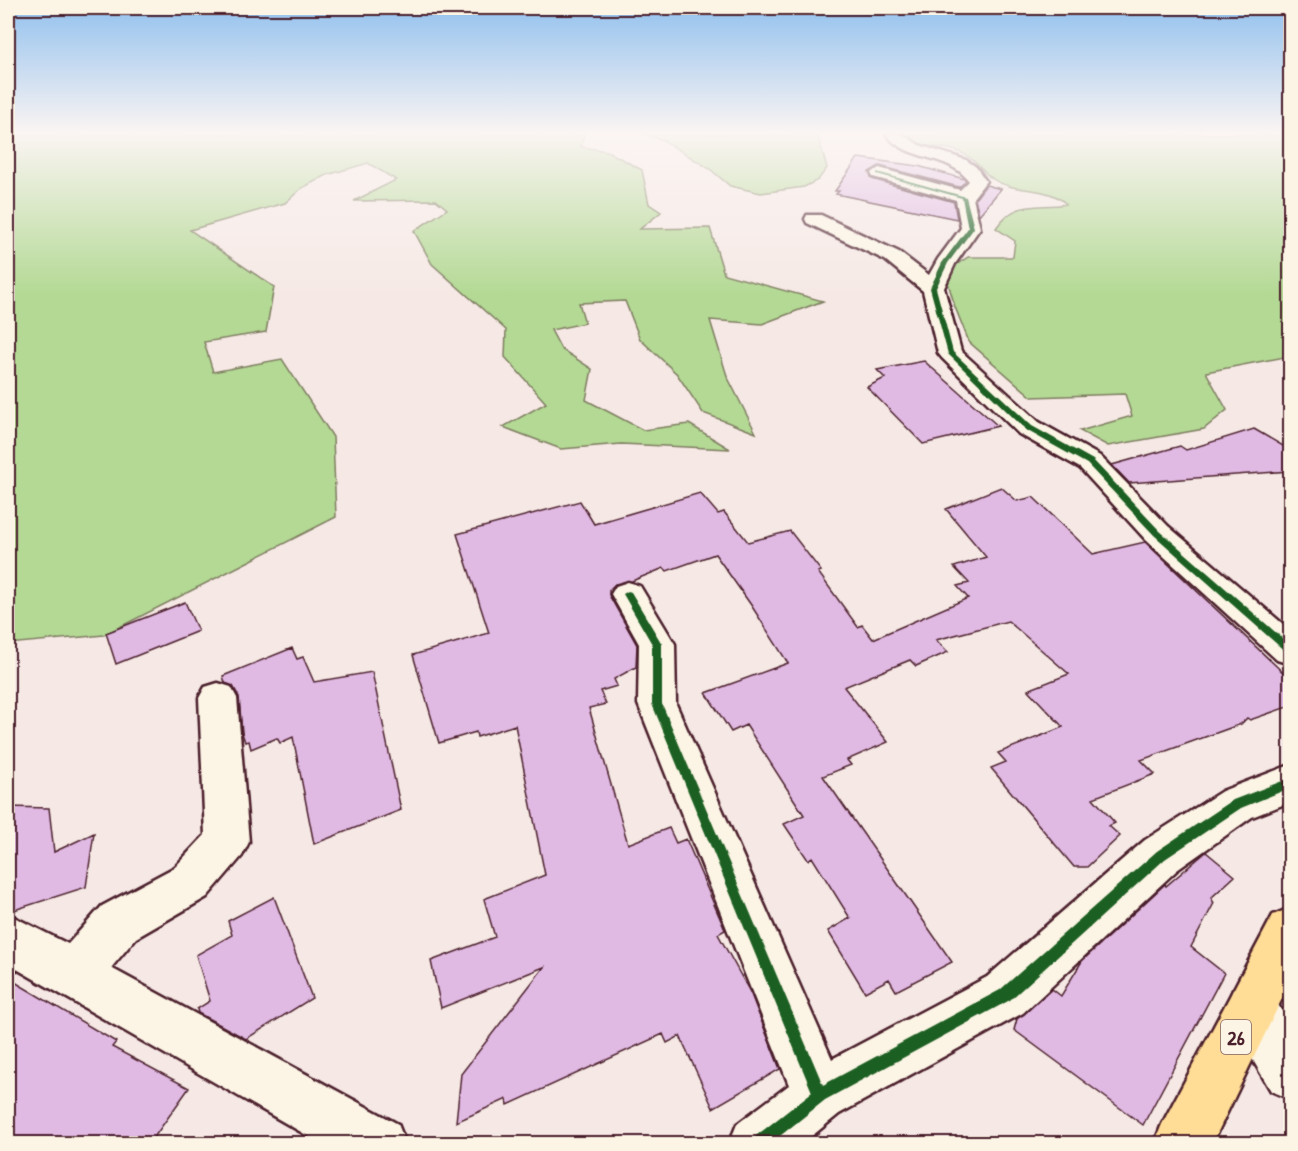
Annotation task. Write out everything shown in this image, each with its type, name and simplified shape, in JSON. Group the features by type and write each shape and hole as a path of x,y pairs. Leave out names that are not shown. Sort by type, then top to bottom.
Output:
{"main road":[{"name":"26","path":"1182,1143 1290,932"}],"street":[{"path":"930,188 963,197"},
{"path":"963,197 972,188"},
{"path":"933,288 945,263 971,228 963,197"},
{"path":"814,219 892,256 933,288 950,353 1029,428 1090,462 1156,533 1290,650"},
{"path":"627,594 657,644 657,704 820,1095"},
{"path":"73,975 118,922 191,882 227,842 218,698"},
{"path":"757,1143 820,1095 1005,995 1161,855 1237,804 1290,783"},
{"path":"8,938 378,1143"},
{"path":"1251,1008 1290,1072"}],"green space":[{"path":"8,188 303,188 285,203 190,230 274,287 266,332 204,342 213,372 282,359 333,437 336,517 104,635 8,644"},
{"path":"381,188 646,188 649,204 661,212 640,229 710,228 724,274 823,301 762,324 710,320 727,376 756,433 703,413 677,374 640,339 625,301 579,303 585,323 551,330 561,349 592,369 586,400 643,430 689,424 730,449 621,444 561,449 503,427 546,403 505,357 506,330 432,264 414,231 447,209 436,200 354,201"},
{"path":"738,188 799,188 761,193"},
{"path":"1015,188 1290,188 1290,356 1206,372 1227,410 1204,429 1108,446 1080,431 1132,416 1125,394 1032,397 969,342 955,307 945,272 968,257 1013,257 1015,241 996,228 1004,219 1011,213 1028,207 1066,204 1051,194"}],"building":[{"path":"837,188 903,188 954,202 957,219 836,194 839,191 835,191"},
{"path":"984,188 1001,189 979,215 975,199"},
{"path":"924,361 998,426 923,444 867,387 885,378 877,370"},
{"path":"1254,429 1290,450 1290,471 1129,483 1112,465 1180,446 1186,450"},
{"path":"1001,487 1017,501 1033,497 1093,554 1145,542 1290,679 1290,706 1250,720 1247,718 1241,724 1141,760 1155,774 1093,798 1115,823 1109,826 1120,836 1087,867 1074,867 991,768 1006,762 998,753 1063,727 1028,690 1069,674 1008,621 936,640 948,652 916,666 910,660 844,687 888,742 847,760 851,765 823,776 952,962 896,991 889,979 865,992 828,931 850,918 812,857 808,860 784,824 804,815 746,725 731,732 706,693 788,663 715,554 667,571 664,568 632,581 615,584 609,590 609,595 637,645 636,667 614,679 617,686 600,691 606,704 589,708 628,844 669,828 676,843 686,839 725,930 718,934 751,994 780,1069 713,1108 680,1036 667,1043 663,1034 508,1105 507,1099 456,1122 461,1074 544,967 441,1008 431,961 495,937 484,899 545,875 515,725 477,737 476,732 439,743 413,655 489,633 457,534 580,501 594,524 700,493 718,514 724,512 748,542 790,531 821,571 818,572 858,627 862,625 873,639 968,598 957,586 969,583 954,567 986,557 946,509"},
{"path":"185,602 198,631 116,664 106,633"},
{"path":"292,648 297,659 303,657 314,682 372,672 401,810 314,844 293,737 280,743 277,738 251,749 249,741 245,742 242,733 239,697 233,686 225,683 223,676"},
{"path":"8,807 49,808 54,852 94,833 86,887 8,912"},
{"path":"1206,852 1235,876 1211,898 1214,903 1191,947 1224,973 1143,1125 1014,1030 1017,1019 1052,989 1061,996 1082,961 1165,884 1166,886"},
{"path":"274,897 312,998 246,1039 198,1013 197,1009 210,1001 196,955 232,935 228,921"},
{"path":"8,978 116,1042 112,1047 189,1088 150,1143 8,1143"}],"cycle path":[{"path":"931,188 964,197 971,228 945,263 933,288 950,353 1029,428 1090,462 1157,533 1290,650"},
{"path":"628,594 657,644 657,704 820,1095"},
{"path":"757,1144 820,1095 1005,995 1161,855 1237,804 1290,783"}]}
